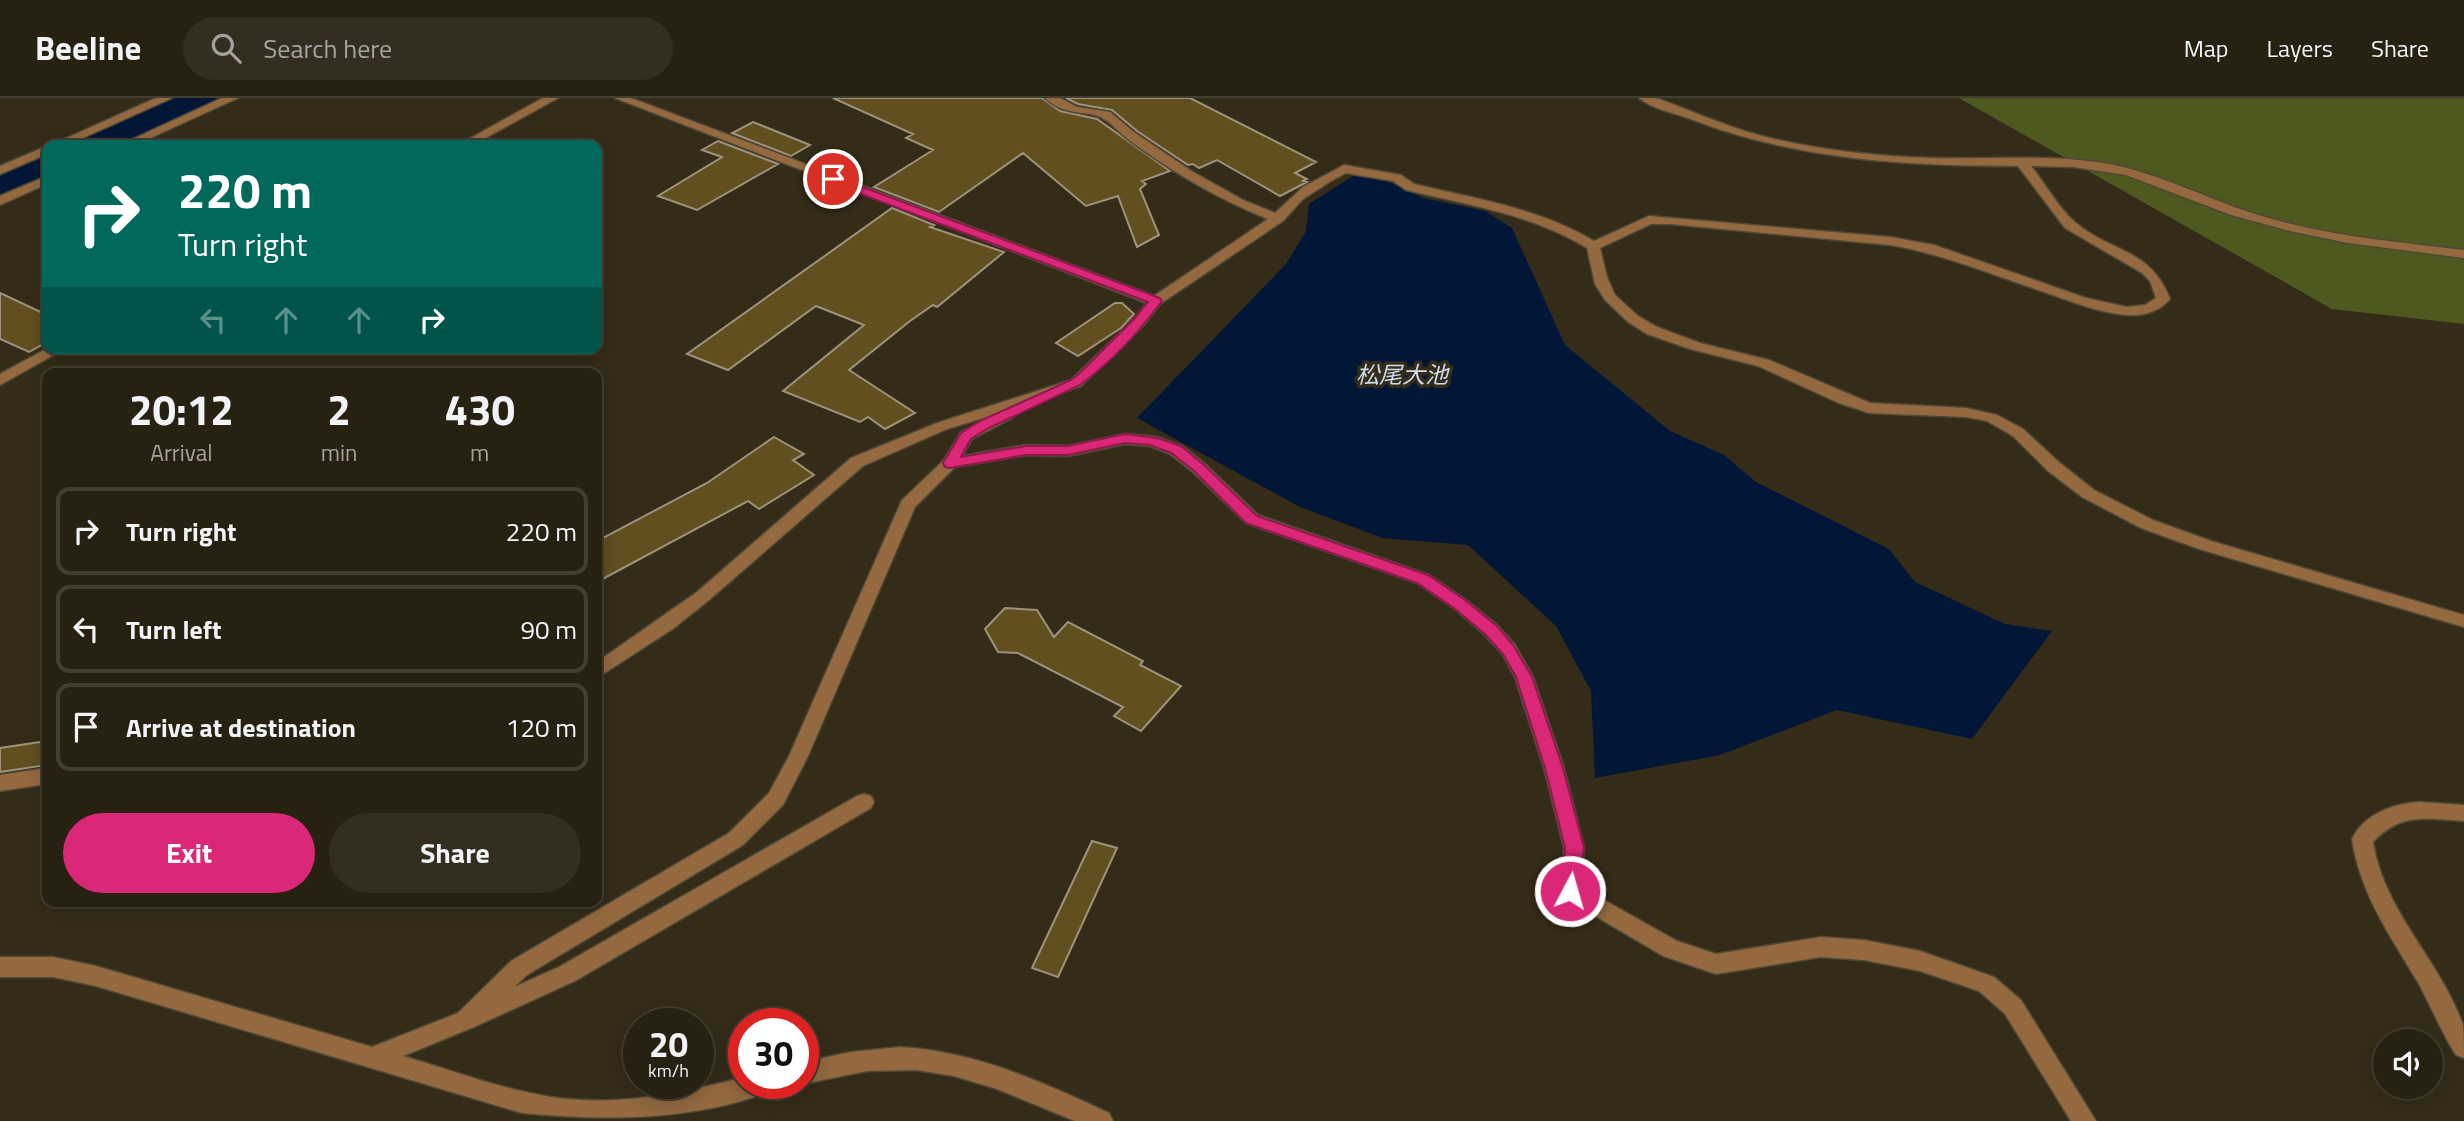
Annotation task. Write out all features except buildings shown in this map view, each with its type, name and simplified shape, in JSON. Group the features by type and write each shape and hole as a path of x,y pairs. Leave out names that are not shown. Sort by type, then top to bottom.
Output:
{"street":[{"path":"69,140 166,98"},
{"path":"137,140 232,98"},
{"path":"473,140 552,98"},
{"path":"621,98 1155,301"},
{"path":"1051,98 1074,110 1106,114 1131,136 1189,175 1239,203 1278,218"},
{"path":"1645,98 1747,135 1824,153 1910,161 2080,165 2126,171 2172,183 2236,212 2285,225 2385,244 2464,254"},
{"path":"0,170 42,152"},
{"path":"1593,246 1618,237 1649,220 1670,220 1890,241 1929,248 2082,301 2127,311 2149,309 2163,299 2156,279 2147,270 2070,225 2021,162"},
{"path":"602,667 694,603 857,462 942,426 1076,383 1139,322 1155,301 1278,218 1284,209 1299,197 1344,169 1397,178 1410,187 1508,211 1576,234 1593,246 1598,278 1615,304 1649,329 1671,339 1758,362 1786,372 1840,400 1880,410 1968,414 1991,418 2018,432 2078,486 2109,507 2145,523 2463,626"},
{"path":"0,201 42,182"},
{"path":"0,380 48,354"},
{"path":"466,1020 519,968 736,839 776,799 798,756 908,504 950,463 966,436 985,424 1045,398 1052,392"},
{"path":"950,463 1026,450 1068,451 1125,439 1152,441 1176,450 1198,467 1252,519 1423,579 1491,631 1509,650 1524,677 1554,768 1574,848 1570,891 1671,949 1716,964 1821,947 1864,950 1920,961 1986,984 2013,1007 2084,1121"},
{"path":"0,783 42,777"},
{"path":"373,1057 466,1020 566,974 864,802"},
{"path":"2464,813 2401,810 2376,823 2362,839 2364,863 2381,903 2430,983 2464,1047"},
{"path":"0,967 52,967 96,976 523,1102 565,1111 613,1112 660,1107 728,1091"},
{"path":"819,1070 876,1059 931,1061 995,1078 1101,1121"}],"green space":[{"path":"1959,98 2464,98 2464,324 2332,309"}],"water":[{"name":"松尾大池","path":"1358,173 1379,177 1423,198 1485,211 1512,228 1565,345 1670,431 1724,455 1756,482 1889,549 1915,582 2005,624 2052,631 1972,739 1837,710 1720,755 1595,778 1591,691 1556,626 1468,545 1382,538 1300,507 1137,418 1286,264 1306,231 1309,204"}],"waterway":[{"path":"102,140 199,98"},
{"path":"0,186 42,167"}],"route":[{"path":"833,179 1155,301 1139,322 1076,383 985,424 966,436 950,463 1026,450 1068,451 1125,439 1152,441 1176,450 1198,467 1231,502 1252,519 1423,579 1460,604 1509,650 1524,677 1554,768 1574,848 1570,891"}]}
